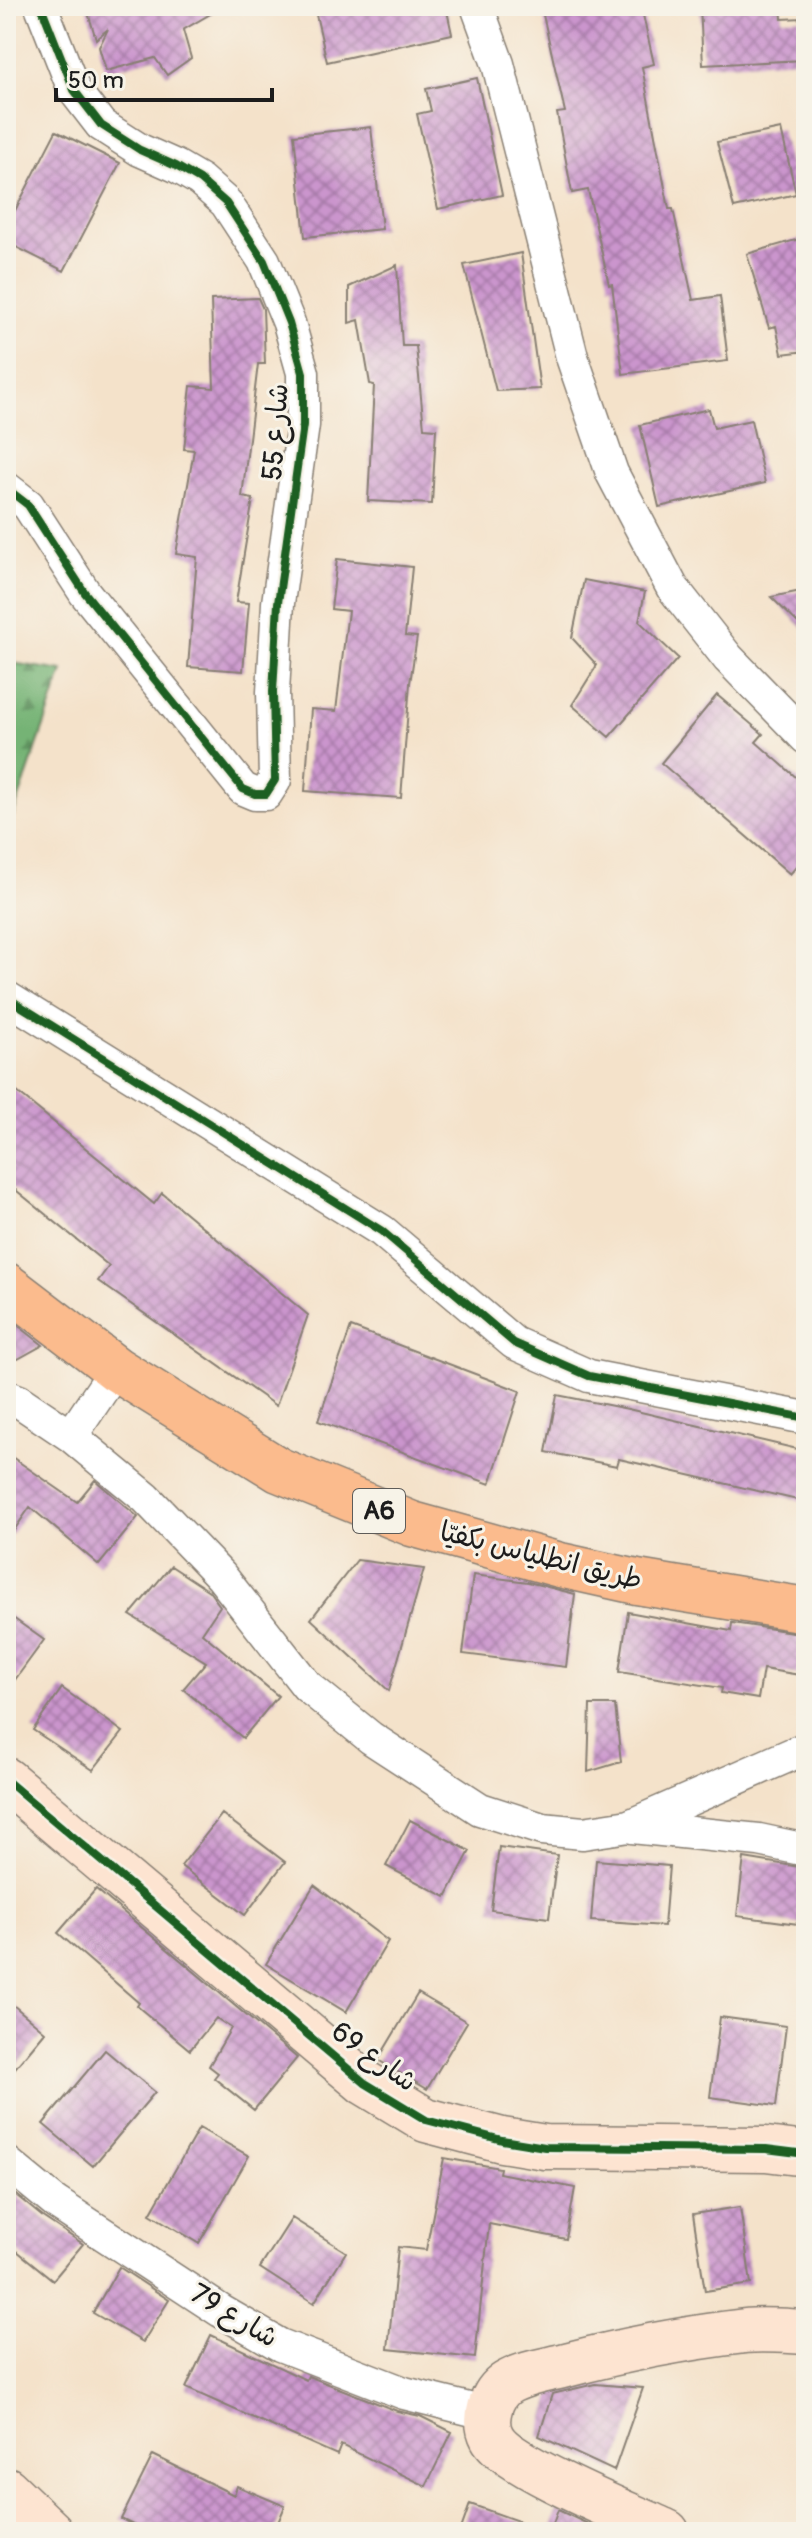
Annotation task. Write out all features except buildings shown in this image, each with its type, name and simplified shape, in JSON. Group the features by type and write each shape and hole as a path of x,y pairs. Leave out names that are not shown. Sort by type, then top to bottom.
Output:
{"highway":[{"name":"طريق انطلياس بكفيّا","path":"6,1285 116,1369 279,1470 412,1524 560,1565 637,1582 806,1610"}],"street":[{"name":"شارع 55","path":"6,488 28,505 85,593 243,789 266,794 275,780 273,692 278,603 303,425 303,373 289,323 264,261 226,203 200,180 140,150 101,125 74,90 41,6"},
{"path":"477,6 498,64 572,357 612,473 672,587 728,658 806,738"},
{"path":"6,997 382,1231 514,1343 589,1376 806,1418"},
{"path":"71,1436 116,1369"},
{"path":"6,1396 19,1401 71,1436 146,1498 221,1576 307,1686 371,1738 480,1809 542,1829 583,1833 629,1826 759,1840 806,1850"},
{"path":"629,1826 806,1748"},
{"name":"شارع 69","path":"6,1780 353,2073 426,2120 502,2140 545,2147 766,2149 806,2154"},
{"name":"شارع 79","path":"6,2162 56,2203 221,2311 280,2345 404,2393 489,2414"},
{"path":"667,2532 563,2484 505,2453 491,2436 489,2414 494,2395 507,2383 607,2354 748,2330 806,2332"},
{"path":"6,2489 51,2532"}],"green space":[{"path":"6,662 63,671 6,836"}],"cycle path":[{"path":"6,488 28,505 85,593 243,789 266,794 275,780 273,692 278,603 303,425 303,373 289,323 264,261 226,203 200,180 140,150 101,125 74,90 41,6"},
{"path":"6,997 382,1231 514,1343 589,1376 806,1418"},
{"path":"6,1780 365,2083 426,2120 502,2140 545,2147 766,2149 806,2154"}]}
